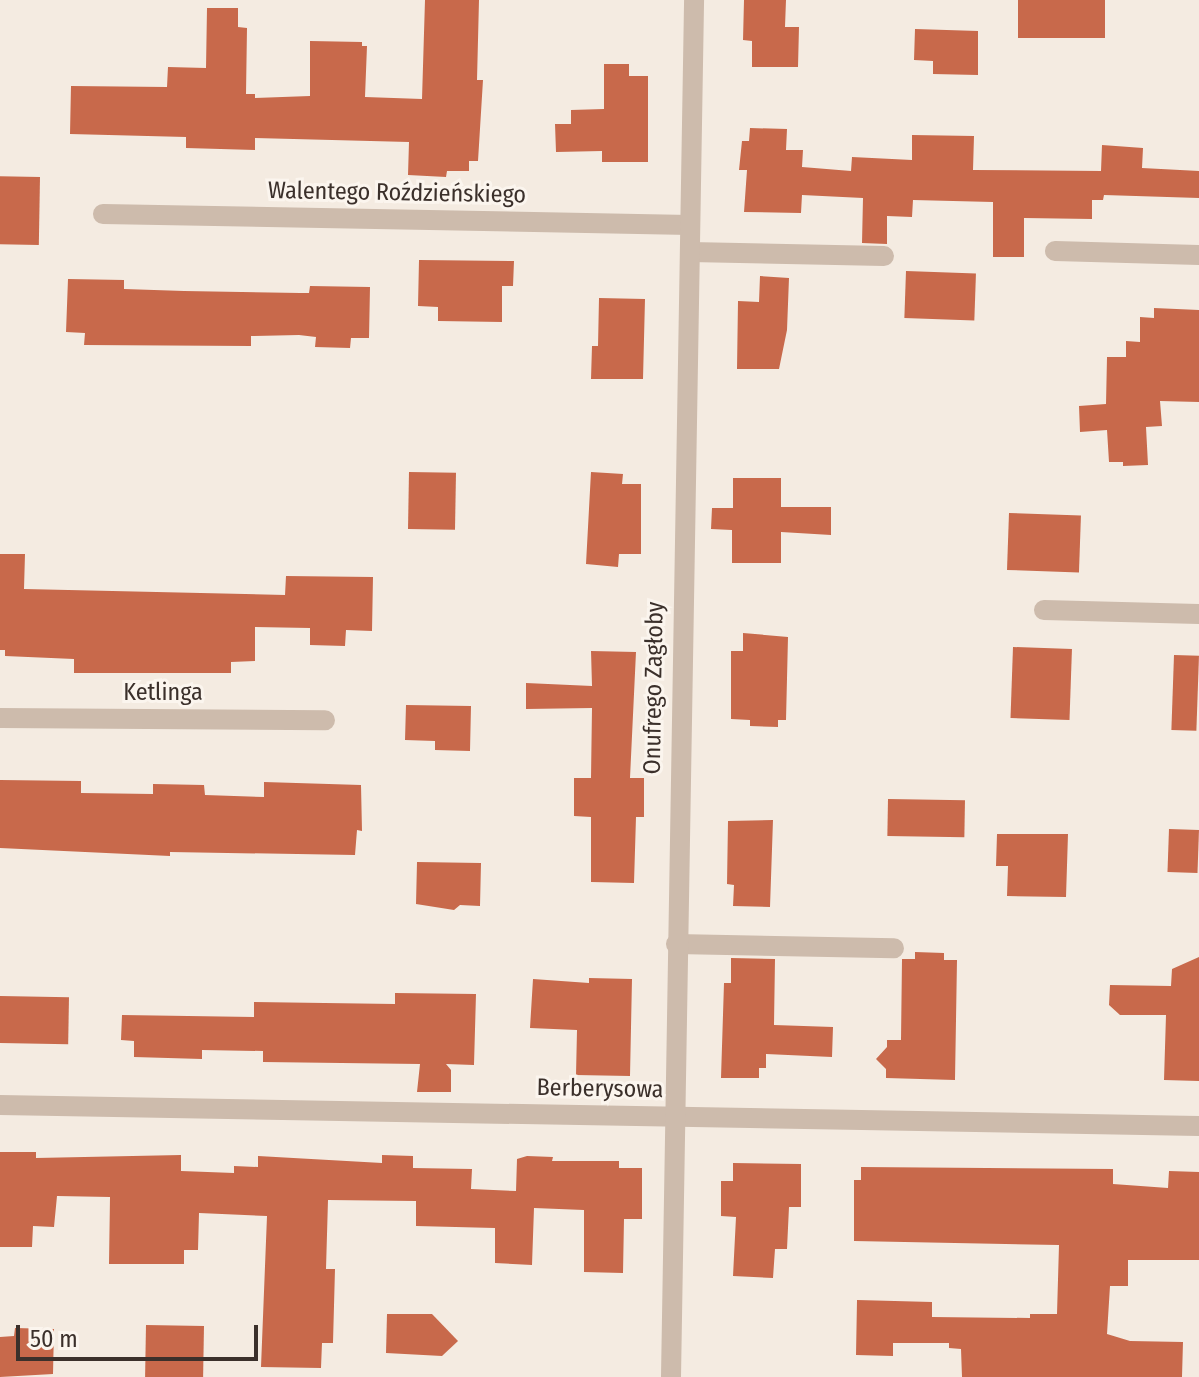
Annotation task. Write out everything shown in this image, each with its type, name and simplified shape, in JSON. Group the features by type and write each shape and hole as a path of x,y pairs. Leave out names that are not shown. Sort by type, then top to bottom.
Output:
{"street":[{"name":"Onufrego Zagłoby","path":"671,1377 694,0"},
{"name":"Walentego Roździeńskiego","path":"103,214 690,225"},
{"path":"1055,251 1199,255"},
{"path":"690,252 884,256"},
{"path":"1044,610 1199,614"},
{"name":"Ketlinga","path":"0,718 325,720"},
{"path":"676,944 894,948"},
{"name":"Berberysowa","path":"0,1105 1199,1126"}],"building":[{"path":"425,0 479,0 477,80 483,80 478,161 469,161 469,171 447,171 446,177 408,175 409,142 255,138 255,150 186,148 186,137 70,134 71,86 167,87 168,67 206,68 207,8 238,8 238,27 247,28 246,94 255,94 255,98 310,96 310,41 362,42 362,46 367,46 365,97 422,99"},
{"path":"744,0 786,0 785,27 799,27 798,67 752,67 752,41 743,40"},
{"path":"1018,0 1105,0 1105,38 1018,38"},
{"path":"915,29 978,31 978,75 933,74 933,61 914,60"},
{"path":"604,64 629,64 629,76 648,76 648,162 602,162 602,151 556,152 555,124 571,124 571,110 604,109"},
{"path":"750,128 787,129 786,150 803,150 802,167 851,171 852,157 912,160 912,135 974,136 973,170 1101,171 1102,145 1143,148 1142,168 1199,171 1199,198 1104,195 1103,200 1092,200 1092,219 1024,218 1024,257 993,257 993,202 913,200 912,217 887,216 887,244 862,243 863,198 802,195 801,213 744,212 747,170 739,170 742,141 749,141"},
{"path":"0,176 40,177 39,245 0,244"},
{"path":"419,260 514,261 513,286 502,286 502,322 438,321 438,307 418,306"},
{"path":"906,271 976,273 974,320 904,318"},
{"path":"760,276 789,278 787,330 779,369 737,369 738,301 759,302"},
{"path":"68,279 124,280 124,289 184,291 309,293 310,286 370,287 369,338 351,338 350,348 315,347 316,337 299,335 251,336 251,346 84,345 85,333 66,332"},
{"path":"599,298 645,299 643,379 591,379 592,346 598,346"},
{"path":"1154,308 1199,310 1199,402 1160,401 1162,426 1146,427 1148,465 1123,466 1123,462 1109,462 1107,430 1080,432 1079,406 1106,404 1107,357 1126,357 1126,341 1140,342 1140,317 1154,318"},
{"path":"409,472 456,473 455,530 408,529"},
{"path":"591,472 623,474 622,484 641,484 641,554 619,554 618,567 586,564"},
{"path":"733,478 781,478 781,507 831,507 831,535 781,532 781,563 732,563 732,530 711,529 712,508 733,508"},
{"path":"1009,513 1081,516 1079,572 1007,570"},
{"path":"0,554 25,554 24,589 285,595 286,576 373,577 372,631 346,630 345,646 310,645 310,628 255,627 255,661 231,662 231,673 74,673 74,659 5,656 5,650 0,650"},
{"path":"743,633 788,637 786,720 778,720 778,727 750,726 750,720 731,719 731,651 743,651"},
{"path":"1013,647 1072,649 1069,720 1011,718"},
{"path":"591,651 636,652 630,778 644,778 644,817 636,817 634,883 591,882 591,817 574,816 574,778 591,778 592,708 526,709 526,683 592,686"},
{"path":"1174,655 1199,656 1196,731 1171,730"},
{"path":"406,705 471,706 470,751 435,750 435,741 405,740"},
{"path":"0,780 81,781 81,793 153,794 153,784 204,785 205,795 264,797 264,782 361,785 362,831 357,830 355,855 170,852 170,856 0,848"},
{"path":"888,799 965,800 964,837 887,836"},
{"path":"773,820 770,907 733,906 734,885 727,884 728,821"},
{"path":"1169,829 1199,830 1197,873 1167,872"},
{"path":"997,834 1068,834 1066,897 1007,896 1008,866 996,866"},
{"path":"417,862 481,863 480,906 460,905 454,910 416,904"},
{"path":"915,952 944,953 944,960 957,960 955,1080 886,1078 886,1069 876,1059 887,1047 887,1040 901,1040 902,959 915,959"},
{"path":"1199,957 1199,1081 1164,1080 1166,1015 1120,1015 1109,1005 1110,985 1171,986 1172,969"},
{"path":"731,958 775,959 774,1025 833,1027 832,1057 766,1054 766,1068 759,1068 759,1078 721,1078 724,983 731,983"},
{"path":"589,978 632,979 630,1076 576,1075 577,1030 530,1028 533,979 589,983"},
{"path":"395,993 476,994 474,1065 446,1064 451,1070 451,1092 417,1092 420,1064 263,1062 263,1051 202,1050 202,1059 134,1057 134,1041 121,1040 122,1015 254,1017 254,1002 395,1004"},
{"path":"0,996 69,997 68,1044 0,1043"},
{"path":"0,1152 36,1152 36,1158 181,1155 181,1171 234,1173 234,1166 258,1167 258,1156 382,1163 382,1155 413,1156 413,1168 472,1169 471,1189 516,1191 517,1159 527,1156 553,1157 552,1161 619,1161 619,1168 642,1168 642,1219 624,1219 623,1273 584,1272 584,1210 534,1208 532,1265 495,1263 495,1228 416,1226 416,1201 328,1200 326,1269 335,1269 333,1343 322,1343 321,1368 261,1367 267,1216 199,1213 198,1250 184,1250 184,1264 109,1264 110,1197 57,1196 54,1227 33,1226 32,1247 0,1247"},
{"path":"733,1163 801,1164 801,1207 789,1207 787,1249 775,1249 773,1278 733,1276 736,1217 721,1216 721,1181 733,1181"},
{"path":"861,1167 1113,1169 1113,1184 1168,1188 1169,1171 1199,1172 1199,1260 1128,1260 1128,1286 1110,1286 1107,1334 1130,1341 1183,1342 1182,1377 962,1377 961,1349 949,1348 949,1343 893,1343 893,1356 856,1355 857,1300 932,1302 932,1317 1030,1318 1030,1314 1057,1314 1059,1245 854,1241 854,1180 861,1180"},
{"path":"387,1314 432,1314 458,1341 442,1356 386,1353"},
{"path":"146,1325 204,1326 203,1377 145,1377"},
{"path":"15,1328 54,1329 53,1374 0,1377 0,1337 14,1336"}]}
